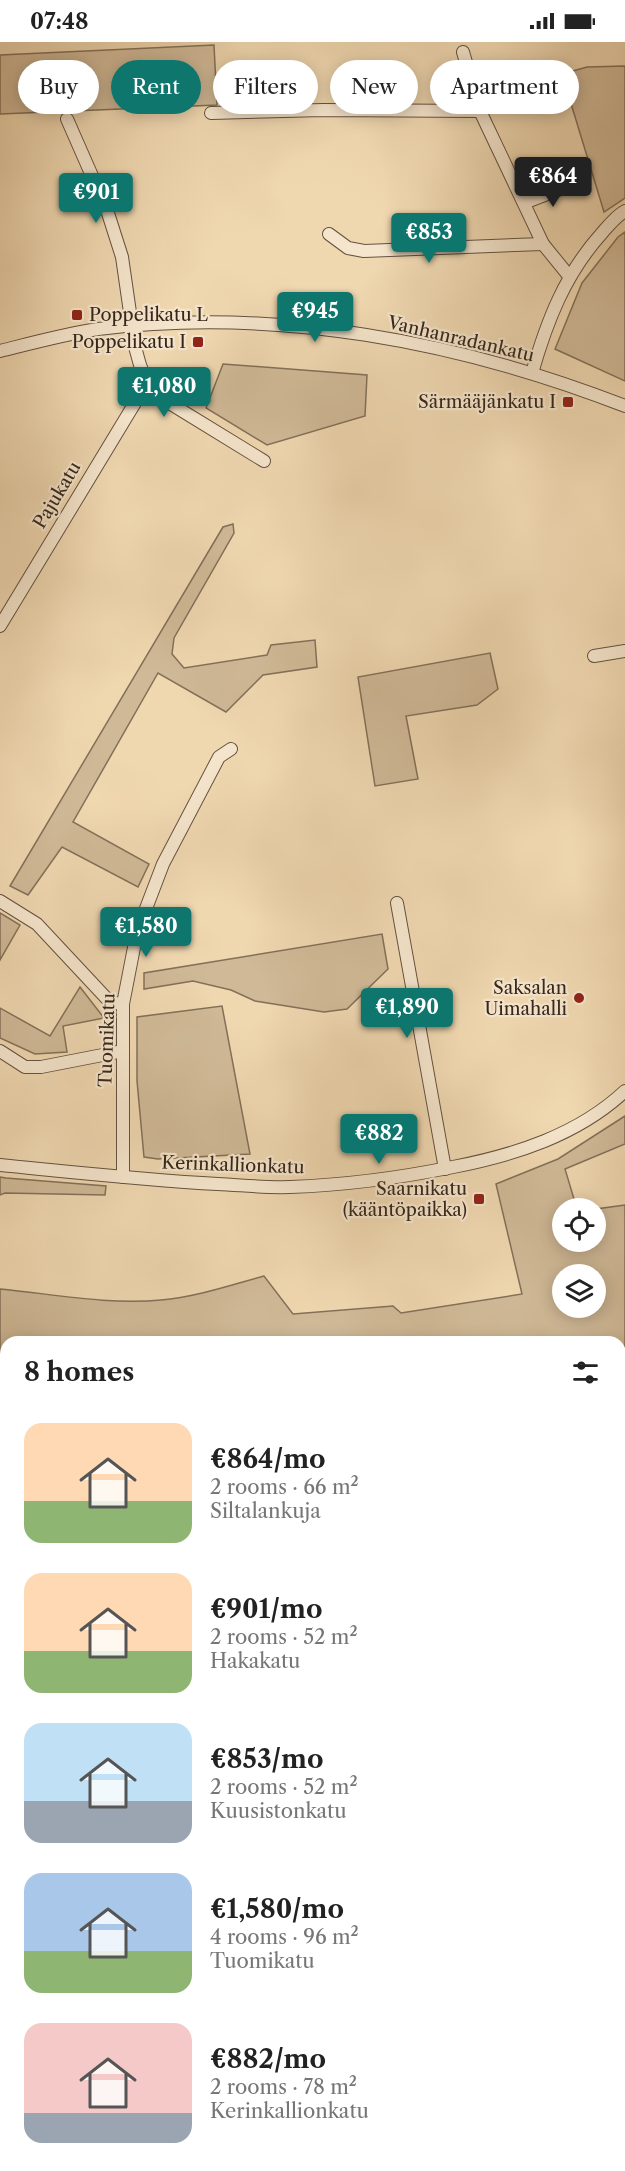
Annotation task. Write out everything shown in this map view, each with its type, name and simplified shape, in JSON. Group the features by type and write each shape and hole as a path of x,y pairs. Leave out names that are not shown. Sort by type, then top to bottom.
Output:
{"street":[{"path":"463,52 465,60"},
{"path":"211,113 312,110 430,111"},
{"path":"481,114 543,244 569,276"},
{"path":"67,119 110,219 122,257 140,365 147,383 171,404 264,461"},
{"path":"524,203 570,185"},
{"path":"532,373 553,311 569,276 593,243 625,211"},
{"path":"329,234 348,248 364,251 543,244"},
{"name":"Vanhanradankatu","path":"0,351 96,330 198,321 342,330 450,352 532,373 625,406"},
{"name":"Pajukatu","path":"0,626 147,383"},
{"path":"594,656 625,651"},
{"name":"Tuomikatu","path":"123,1178 123,1004 137,932 163,864 219,757 231,749"},
{"path":"0,901 37,924 108,999 123,1004"},
{"path":"398,903 444,1169"},
{"path":"0,1051 25,1067 41,1067 123,1051"},
{"name":"Kerinkallionkatu","path":"0,1165 123,1178 289,1187 402,1178 480,1162 529,1148 558,1135 609,1106 625,1091"}],"shaded area":[{"path":"214,45 213,105 201,106 201,60 111,60 111,109 99,110 99,60 18,60 18,113 0,114 0,55"},
{"path":"625,66 625,198 604,212 574,114 579,114 579,69"},
{"path":"625,232 625,381 555,349 582,283 618,237"},
{"path":"223,364 367,375 365,416 267,445 206,408"},
{"path":"233,524 234,533 174,638 172,654 184,668 267,655 271,645 315,640 317,667 263,675 226,712 158,673 73,822 149,864 138,887 62,847 28,895 10,886 223,527"},
{"path":"490,653 498,689 477,705 406,716 418,779 375,786 358,677"},
{"path":"0,913 20,925 0,960"},
{"path":"382,934 388,969 347,1009 324,1012 255,1001 231,990 193,981 144,989 144,973"},
{"path":"80,987 104,1018 63,1026 67,1052 35,1054 0,1038 0,1008 50,1036"},
{"path":"222,1006 250,1154 158,1159 144,1157 137,1081 137,1017"},
{"path":"625,1116 625,1144 565,1169 574,1198 552,1198 552,1252 606,1252 606,1208 625,1205 625,1336 0,1336 0,1289 101,1300 141,1301 187,1296 264,1276 293,1314 393,1306 401,1313 522,1294 496,1184 558,1159"},
{"path":"0,1177 106,1186 105,1195 5,1193 0,1195"}],"place":[{"name":"Poppelikatu L","path":"77,315"},
{"name":"Poppelikatu I","path":"198,342"},
{"name":"Särmääjänkatu I","path":"568,402"},
{"name":"Saksalan Uimahalli","path":"579,998"},
{"name":"Saarnikatu (kääntöpaikka)","path":"479,1199"}]}
